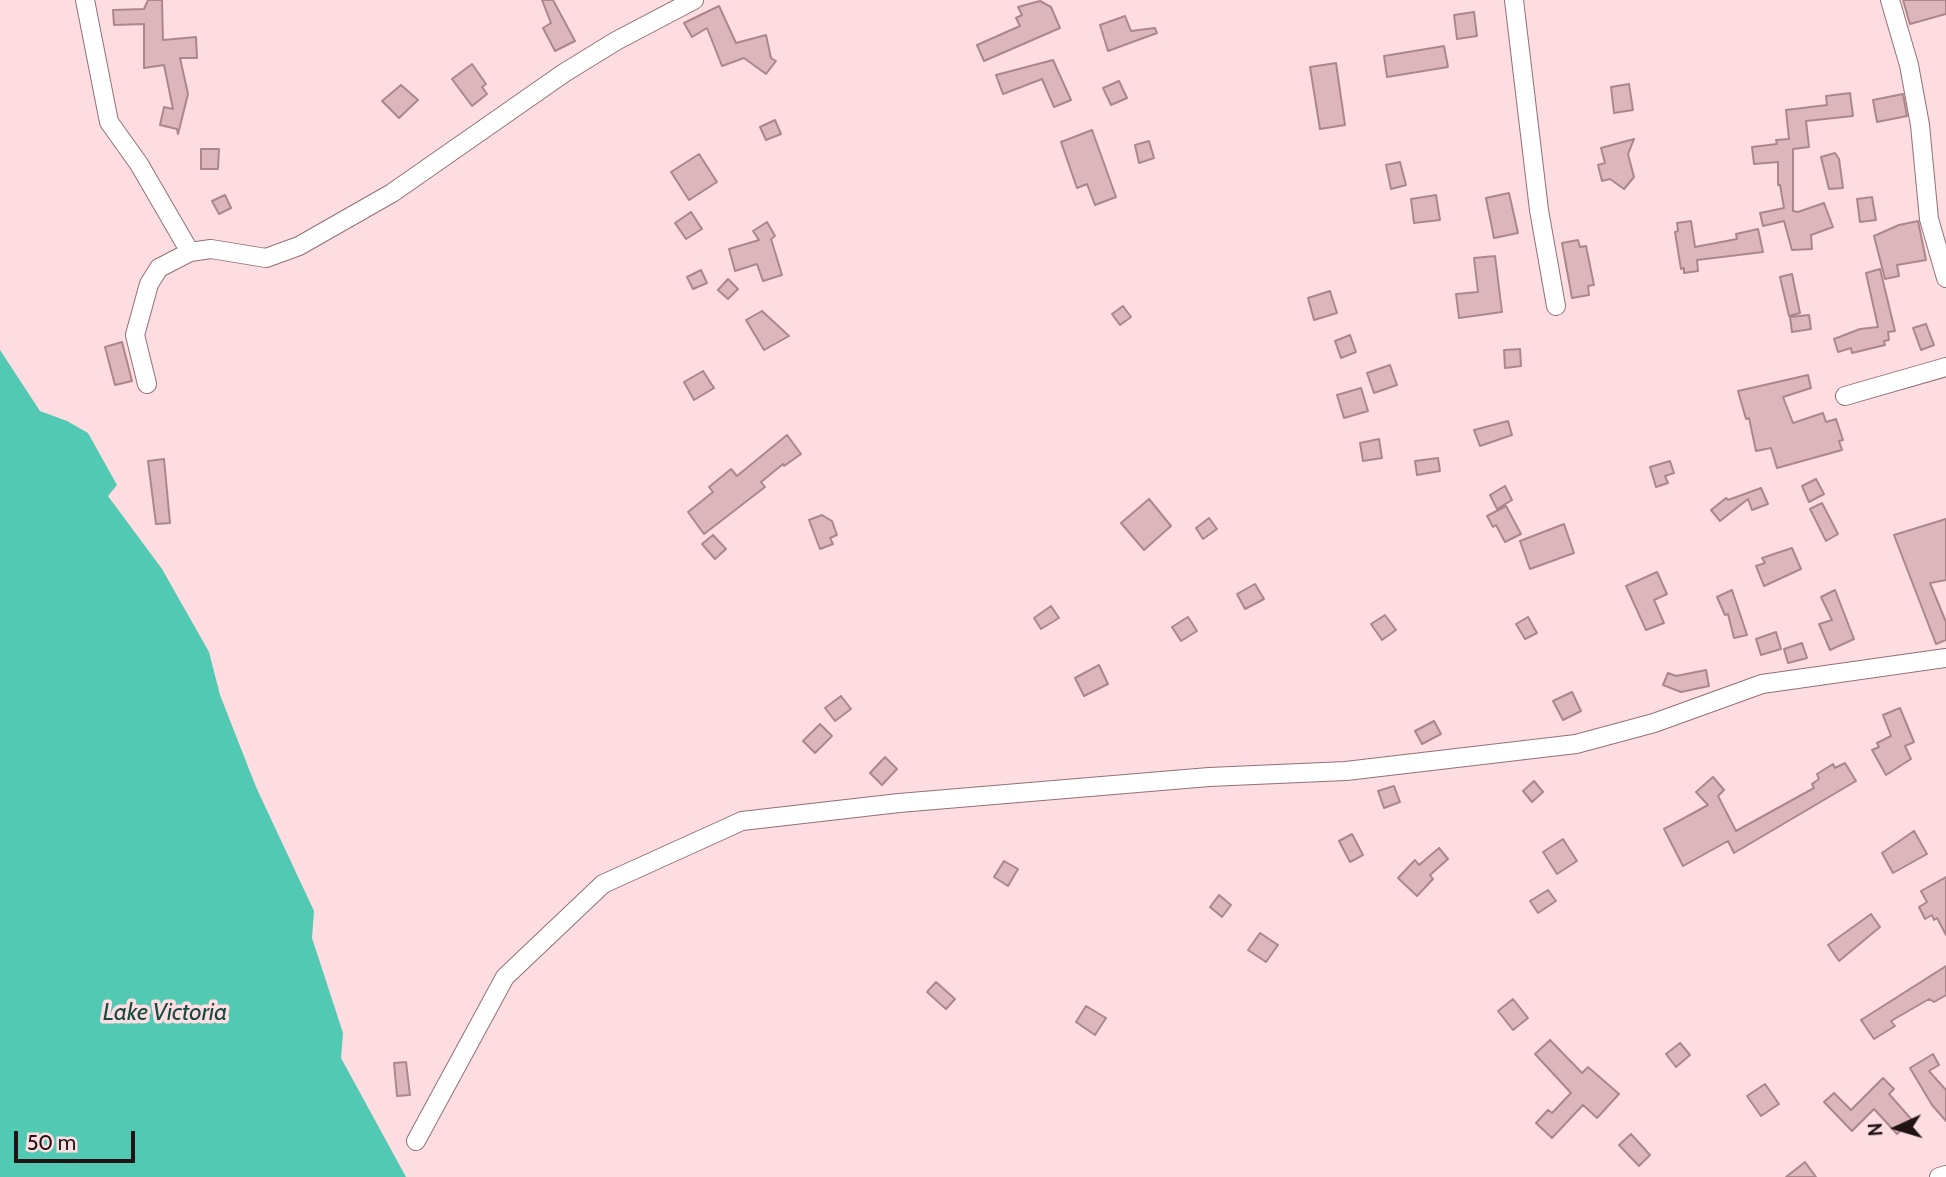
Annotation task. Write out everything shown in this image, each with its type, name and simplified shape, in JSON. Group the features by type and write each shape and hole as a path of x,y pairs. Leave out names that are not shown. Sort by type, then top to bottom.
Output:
{"street":[{"path":"85,0 109,121 139,164 190,252"},
{"path":"147,384 135,335 149,284 159,268 190,252 211,249 266,258 299,246 392,193 564,73 694,0"},
{"path":"1514,0 1539,210 1556,306"},
{"path":"1890,0 1909,65 1920,125 1929,219 1946,278"},
{"path":"1845,396 1946,368"},
{"path":"416,1141 505,977 603,884 742,821 899,803 1181,779 1346,771 1576,744 1654,723 1762,684 1946,658"},
{"path":"1939,1177 1946,1175"}],"water":[{"name":"Lake Victoria","path":"0,350 40,411 67,421 88,433 117,485 108,496 162,569 209,652 220,695 256,787 314,911 312,938 343,1033 341,1058 406,1177 0,1177"}],"building":[{"path":"148,0 162,0 163,40 196,37 197,58 180,58 188,94 178,134 177,129 160,125 164,107 173,109 164,65 144,68 144,24 114,25 113,10 144,9"},
{"path":"542,0 553,0 575,41 555,51 543,28 551,23"},
{"path":"1903,0 1946,0 1946,14 1910,24"},
{"path":"1040,1 1051,7 1060,28 984,61 977,45 1020,26 1016,18 1022,15 1018,7"},
{"path":"719,6 736,43 766,35 771,58 776,61 766,74 744,58 722,66 707,28 692,37 684,23"},
{"path":"1474,12 1477,36 1457,39 1454,15"},
{"path":"1125,16 1131,31 1155,28 1157,33 1108,51 1100,25"},
{"path":"1444,46 1448,67 1387,77 1384,56"},
{"path":"1053,60 1071,100 1054,107 1042,79 1003,94 996,75"},
{"path":"1336,63 1345,125 1320,129 1310,67"},
{"path":"472,64 486,84 482,87 487,94 472,106 452,79"},
{"path":"1119,81 1127,98 1111,105 1103,88"},
{"path":"1629,84 1633,110 1614,113 1611,87"},
{"path":"401,85 418,100 399,118 382,101"},
{"path":"1850,93 1853,116 1806,121 1809,147 1793,149 1793,211 1798,212 1824,203 1833,227 1811,235 1812,249 1792,250 1784,221 1763,226 1760,213 1784,208 1778,185 1778,162 1754,164 1752,147 1777,144 1776,140 1789,139 1786,110 1827,105 1826,96"},
{"path":"1903,94 1907,116 1877,122 1873,100"},
{"path":"775,120 781,134 766,140 760,127"},
{"path":"1092,130 1116,197 1095,205 1087,184 1077,188 1061,142"},
{"path":"1634,139 1628,154 1634,177 1624,189 1610,179 1602,181 1598,165 1605,163 1601,148"},
{"path":"1149,141 1154,158 1139,163 1135,145"},
{"path":"201,149 219,149 218,169 201,169"},
{"path":"1835,153 1839,159 1843,188 1829,189 1821,157"},
{"path":"699,154 717,182 689,200 671,172"},
{"path":"1400,162 1406,185 1391,189 1386,165"},
{"path":"1509,193 1518,233 1494,238 1486,198"},
{"path":"225,195 231,208 219,214 212,201"},
{"path":"1436,195 1440,220 1414,223 1411,199"},
{"path":"1872,197 1876,220 1860,222 1857,199"},
{"path":"691,212 702,229 686,239 675,223"},
{"path":"1691,221 1695,247 1737,239 1736,234 1758,229 1763,252 1697,260 1698,271 1684,273 1675,232 1678,231 1677,223"},
{"path":"1918,221 1926,260 1897,265 1899,276 1885,279 1874,236 1899,225"},
{"path":"767,222 775,236 771,239 782,275 763,281 757,264 735,271 729,249 759,240 753,231"},
{"path":"1578,240 1580,247 1586,246 1594,285 1588,286 1589,295 1572,298 1562,243"},
{"path":"1495,256 1502,312 1459,318 1456,294 1478,292 1474,258"},
{"path":"1880,269 1895,331 1888,332 1889,340 1884,341 1885,345 1852,353 1851,348 1838,352 1834,339 1860,329 1878,327 1866,273"},
{"path":"701,270 707,283 693,289 687,277"},
{"path":"1792,274 1800,313 1789,316 1780,277"},
{"path":"728,279 738,289 728,299 718,290"},
{"path":"1330,291 1337,313 1314,320 1308,298"},
{"path":"1123,306 1131,317 1120,325 1112,314"},
{"path":"762,311 789,336 764,350 746,320"},
{"path":"1809,315 1811,329 1792,332 1790,317"},
{"path":"1926,324 1934,345 1921,350 1913,328"},
{"path":"1350,335 1356,352 1341,358 1335,341"},
{"path":"122,342 132,381 115,385 105,347"},
{"path":"1520,349 1521,366 1505,368 1504,350"},
{"path":"1390,365 1397,385 1374,393 1367,373"},
{"path":"703,371 714,388 694,400 684,382"},
{"path":"1808,375 1811,388 1783,397 1793,423 1823,413 1826,422 1836,419 1843,440 1839,441 1842,450 1777,468 1771,448 1756,451 1749,418 1746,419 1738,391"},
{"path":"1361,388 1368,411 1344,418 1337,395"},
{"path":"1508,421 1512,435 1480,446 1474,430"},
{"path":"787,435 801,454 784,466 783,464 761,482 765,487 704,534 688,512 713,492 709,487 731,469 737,476"},
{"path":"1379,439 1382,458 1363,461 1360,443"},
{"path":"1438,458 1440,471 1417,475 1415,461"},
{"path":"164,459 170,523 156,524 148,461"},
{"path":"1670,461 1674,473 1665,476 1668,483 1656,487 1650,467"},
{"path":"1816,479 1824,494 1809,502 1802,486"},
{"path":"1505,486 1512,500 1497,509 1490,495"},
{"path":"1761,488 1768,504 1752,510 1748,499 1720,521 1711,510 1726,498 1728,500"},
{"path":"1149,499 1171,526 1144,550 1121,523"},
{"path":"1822,503 1838,534 1826,541 1810,509"},
{"path":"1506,506 1521,534 1505,542 1496,525 1493,527 1487,516"},
{"path":"822,515 832,521 837,535 830,538 833,544 820,549 809,520"},
{"path":"1209,518 1217,529 1203,539 1196,528"},
{"path":"1946,519 1946,580 1930,583 1946,622 1946,640 1936,644 1894,535"},
{"path":"1564,524 1574,553 1530,569 1520,541"},
{"path":"713,535 726,549 715,559 702,544"},
{"path":"1792,548 1801,569 1764,586 1756,566 1765,563 1762,558"},
{"path":"1657,572 1667,594 1654,600 1664,623 1646,630 1626,586"},
{"path":"1255,584 1264,599 1245,609 1237,594"},
{"path":"1732,590 1747,635 1734,638 1728,614 1725,615 1717,597"},
{"path":"1835,590 1854,639 1830,650 1819,624 1832,620 1821,597"},
{"path":"1051,606 1059,618 1041,629 1034,618"},
{"path":"1385,615 1396,630 1382,640 1371,624"},
{"path":"1188,617 1197,631 1181,641 1172,627"},
{"path":"1528,617 1537,633 1525,639 1516,624"},
{"path":"1776,632 1781,649 1761,655 1756,639"},
{"path":"1802,643 1807,658 1788,663 1784,649"},
{"path":"1099,665 1108,684 1084,696 1075,678"},
{"path":"1706,670 1709,686 1681,692 1663,685 1668,673 1676,676"},
{"path":"1572,692 1581,711 1563,720 1553,701"},
{"path":"841,696 851,709 835,721 825,708"},
{"path":"1900,708 1914,742 1905,746 1911,759 1886,775 1872,750 1879,747 1877,743 1891,736 1883,715"},
{"path":"1434,721 1441,734 1422,744 1415,731"},
{"path":"820,724 832,736 815,753 803,741"},
{"path":"885,757 897,769 882,785 870,773"},
{"path":"1845,763 1856,781 1734,853 1728,841 1683,866 1664,829 1708,805 1696,792 1713,777 1724,790 1718,796 1736,831 1814,788 1812,784 1819,779 1817,774 1833,764 1835,768"},
{"path":"1534,781 1543,792 1532,802 1523,791"},
{"path":"1394,786 1400,802 1384,808 1378,791"},
{"path":"1914,831 1927,854 1893,873 1882,853"},
{"path":"1352,834 1363,855 1350,862 1339,841"},
{"path":"1563,839 1577,861 1557,874 1543,852"},
{"path":"1439,848 1448,859 1430,875 1433,879 1417,896 1398,878 1415,860 1419,865"},
{"path":"1004,861 1018,869 1008,886 994,877"},
{"path":"1946,877 1946,935 1937,918 1934,920 1932,915 1925,919 1919,907 1927,902 1921,891"},
{"path":"1548,890 1556,901 1538,913 1530,901"},
{"path":"1219,895 1231,905 1222,917 1210,907"},
{"path":"1871,914 1880,927 1839,961 1828,945"},
{"path":"1260,933 1278,945 1266,962 1248,950"},
{"path":"1946,966 1946,995 1934,1002 1929,999 1891,1021 1895,1026 1874,1039 1861,1020"},
{"path":"936,982 955,999 946,1009 927,992"},
{"path":"1513,999 1528,1018 1513,1030 1498,1011"},
{"path":"1086,1006 1106,1018 1095,1035 1076,1022"},
{"path":"1550,1040 1582,1073 1588,1067 1619,1094 1597,1118 1583,1105 1552,1138 1536,1123 1548,1110 1552,1113 1571,1093 1535,1054"},
{"path":"1680,1043 1690,1055 1676,1067 1666,1054"},
{"path":"1933,1054 1939,1065 1929,1071 1946,1090 1946,1121 1932,1105 1910,1068"},
{"path":"406,1062 410,1095 397,1096 394,1063"},
{"path":"1883,1078 1894,1089 1889,1094 1912,1120 1897,1134 1874,1109 1852,1131 1824,1102 1834,1093 1851,1110"},
{"path":"1765,1084 1779,1104 1761,1116 1747,1096"},
{"path":"1631,1134 1650,1155 1639,1166 1619,1145"},
{"path":"1805,1162 1816,1177 1786,1177"}]}
